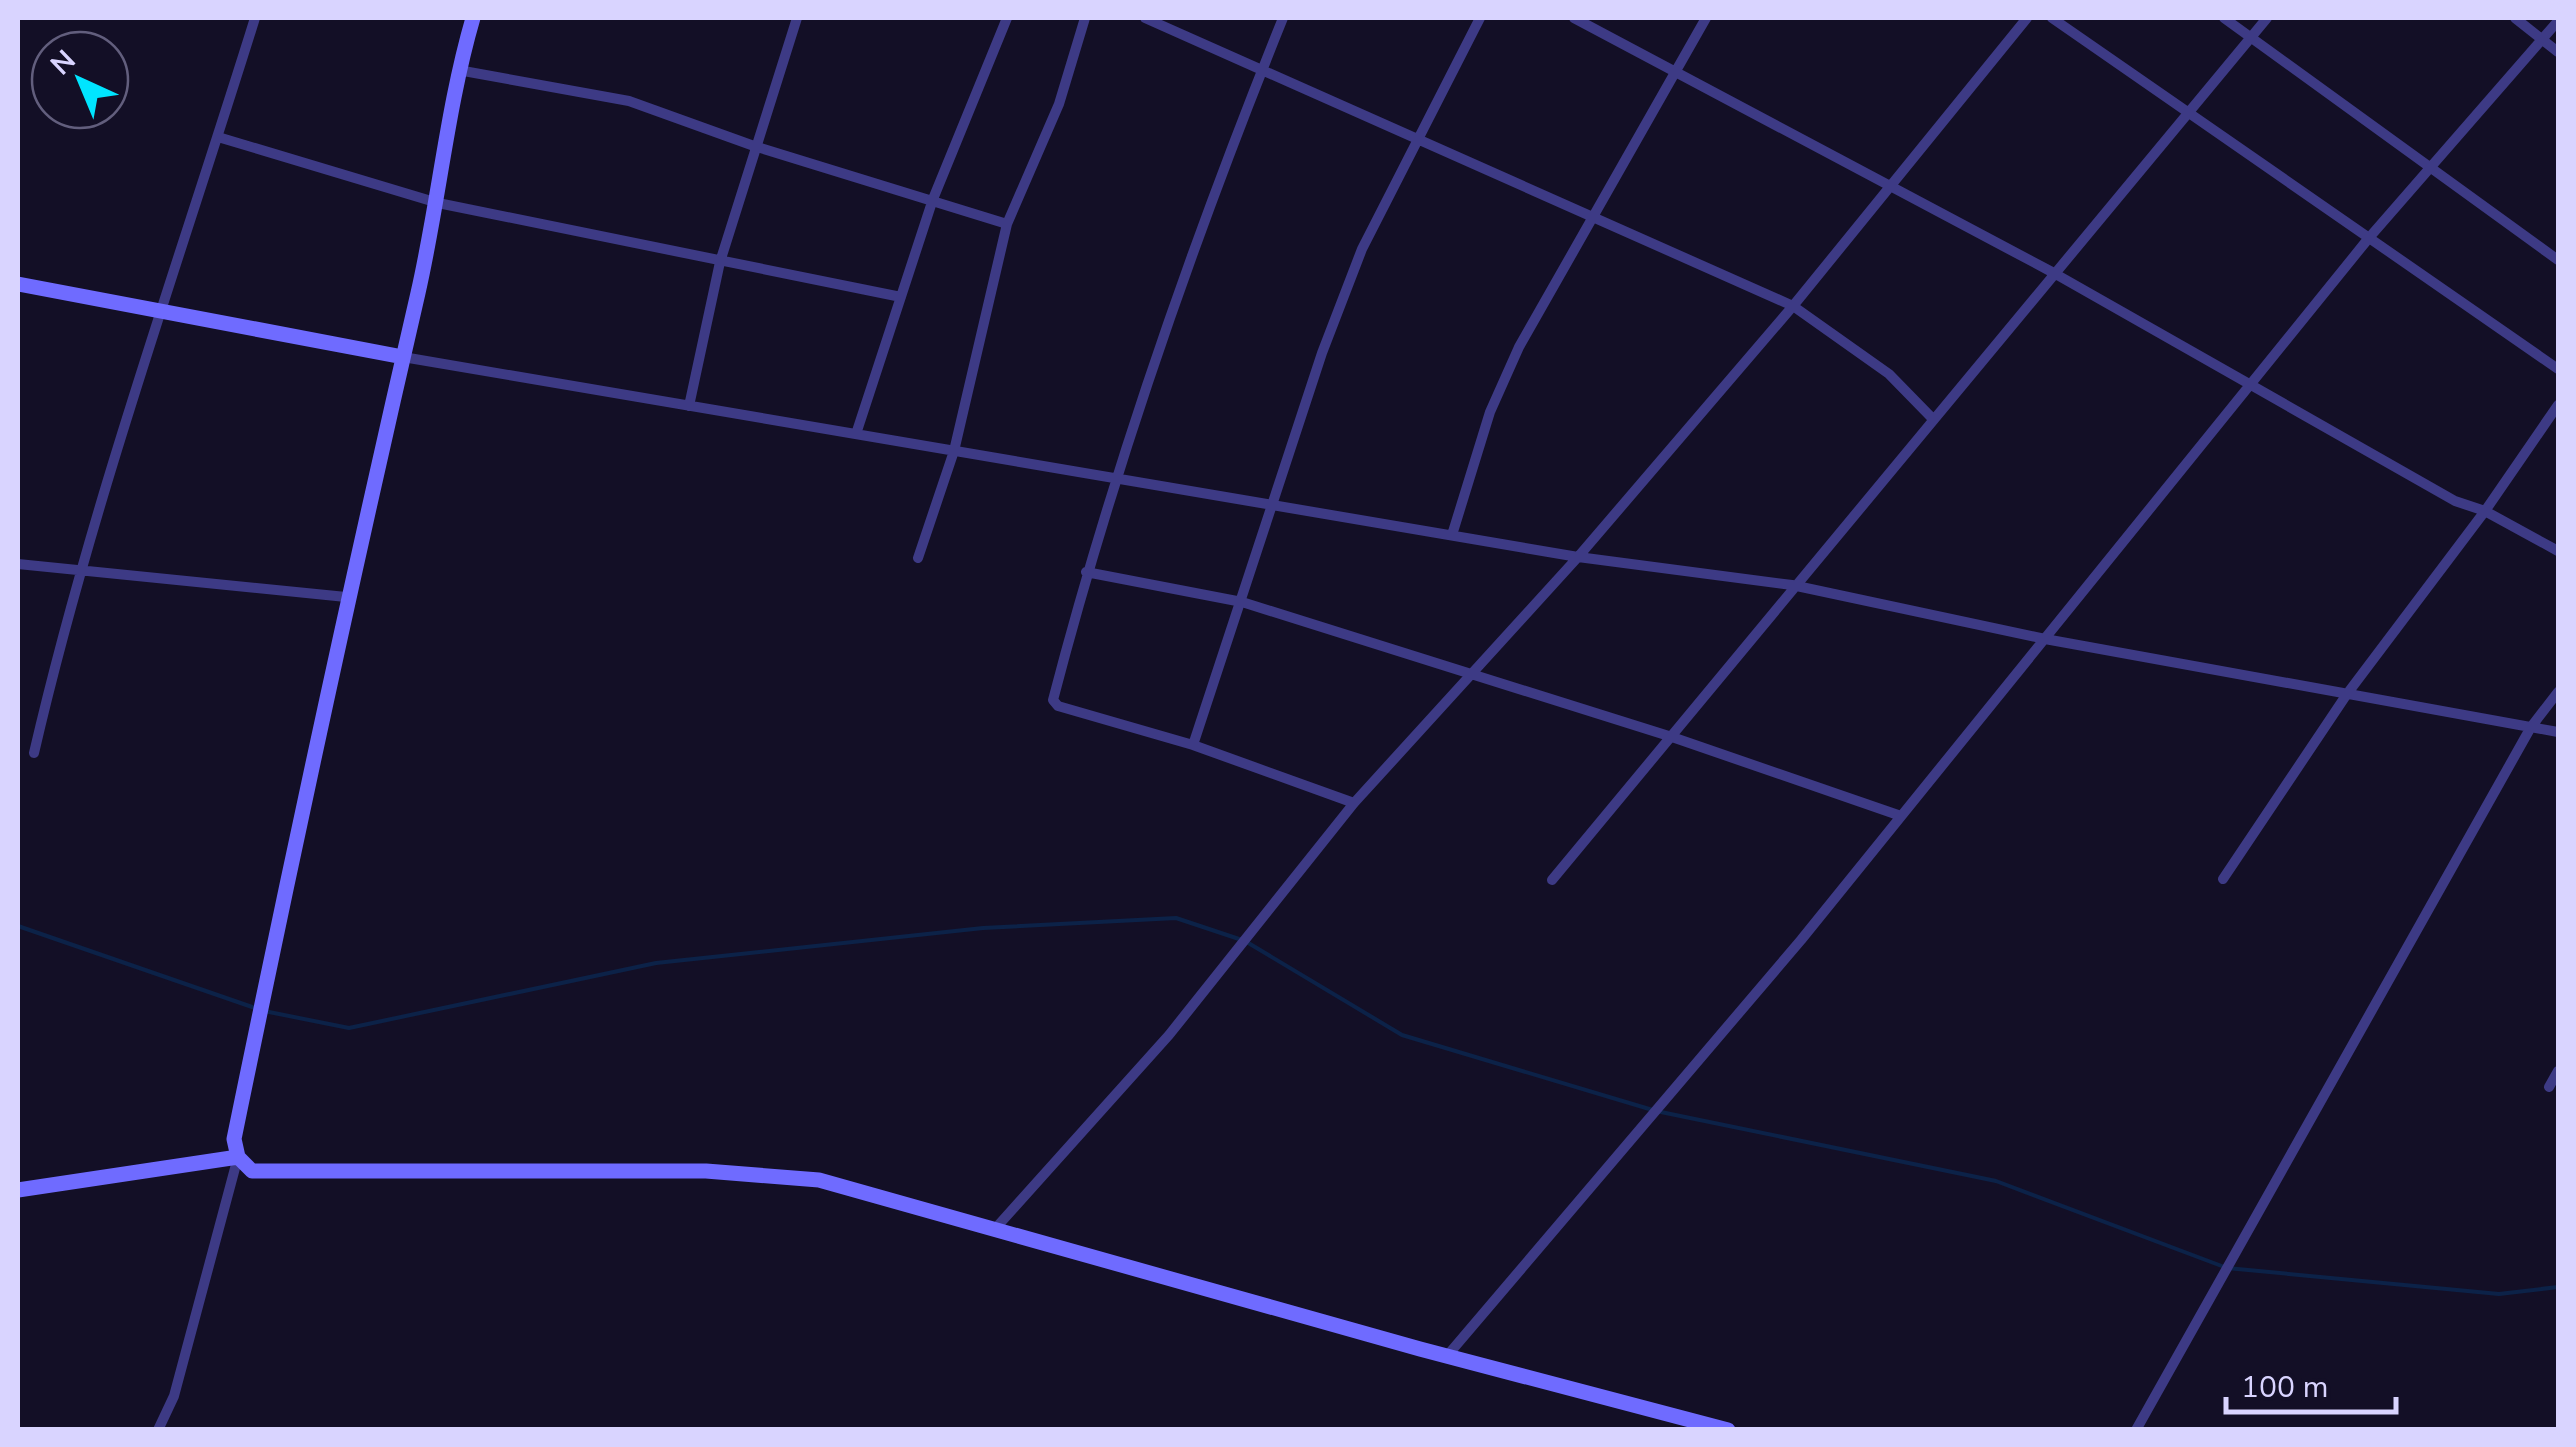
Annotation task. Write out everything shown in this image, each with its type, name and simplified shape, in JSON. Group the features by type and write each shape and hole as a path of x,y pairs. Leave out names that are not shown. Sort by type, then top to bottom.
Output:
{"street":[{"path":"34,753 58,648 84,572 158,312 255,18"},
{"path":"158,1430 174,1396 238,1157 234,1139 346,597 438,203 458,70 473,18"},
{"path":"689,406 720,262 797,18"},
{"path":"856,434 933,199 1007,18"},
{"path":"918,558 954,451 1007,224 1059,104 1086,18"},
{"path":"1146,18 1793,306 1877,365 1931,417"},
{"path":"1283,18 1186,265 1115,478 1086,572 1055,704 1193,745 1354,803"},
{"path":"1193,745 1362,249 1414,140 1480,18"},
{"path":"1574,18 2052,272 2455,501 2485,512 2558,551"},
{"path":"1452,536 1498,396 1519,347 1706,18"},
{"path":"994,1230 1169,1035 1354,803 1578,557 1793,306 2027,18"},
{"path":"2052,18 2188,108 2368,239 2558,369"},
{"path":"2224,18 2432,165 2558,260"},
{"path":"1552,880 1931,417 2267,18"},
{"path":"2515,18 2558,52"},
{"path":"1447,1356 1902,816 2368,239 2558,21"},
{"path":"458,70 628,101 754,146 1007,224"},
{"path":"218,137 438,203 901,297"},
{"path":"18,284 403,358 1452,536 1792,585 2045,640 2558,732"},
{"path":"2223,878 2347,694 2485,512 2558,404"},
{"path":"18,564 346,597"},
{"path":"1086,572 1242,602 1672,737 1902,816"},
{"path":"2136,1430 2531,727 2558,692"},
{"path":"2549,1087 2558,1071"},
{"path":"18,1190 238,1157"},
{"path":"238,1157 252,1171 706,1170 819,1180 1447,1356 1728,1430"}],"waterway":[{"path":"264,1011 349,1028 656,963 983,928 1176,918 1245,941 1402,1035 1656,1111 1996,1181 2227,1268 2499,1294 2558,1287"},
{"path":"18,926 255,1008"}]}
